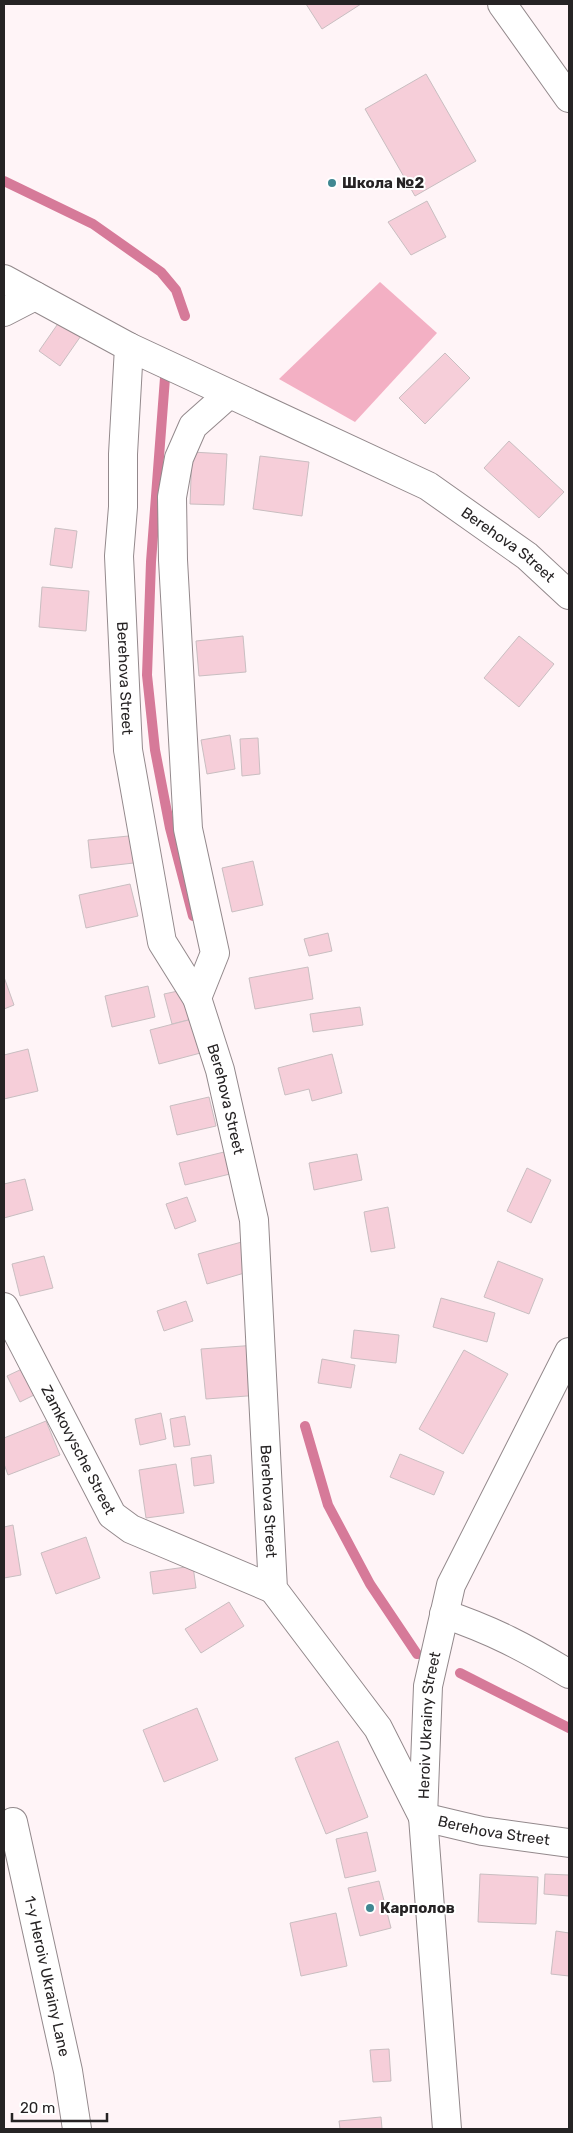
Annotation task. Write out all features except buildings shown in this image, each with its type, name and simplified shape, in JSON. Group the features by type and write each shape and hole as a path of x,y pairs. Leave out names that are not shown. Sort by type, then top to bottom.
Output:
{"street":[{"path":"502,4 569,98"},
{"name":"Berehova Street","path":"4,279 129,347 428,486 527,556 569,595"},
{"path":"4,312 35,296"},
{"name":"Berehova Street","path":"129,347 123,454 123,507 119,556 128,750 162,942 197,998 220,1070 254,1220 273,1589 378,1728 423,1817 482,1831 569,1843"},
{"path":"197,998 214,953 188,829 173,560 172,497 179,458 193,426 229,394"},
{"name":"Zamkovysche Street","path":"4,1307 112,1515 131,1529 273,1589"},
{"name":"Heroiv Ukrainy Street","path":"447,2129 423,1817 428,1686 451,1586 569,1352"},
{"path":"444,1614 484,1628 527,1648 569,1674"},
{"name":"1-y Heroiv Ukrainy Lane","path":"13,1822 68,2071 77,2129"}],"shaded area":[{"path":"380,282 437,333 355,422 279,379"}],"waterway":[{"path":"4,181 93,224 161,272 176,290 185,316"},
{"path":"165,378 151,562 147,675 155,750 170,828 193,916"},
{"path":"305,1426 328,1505 370,1584 417,1654"},
{"path":"460,1673 569,1728"}],"place":[{"name":"Школа №2","path":"332,183"},
{"name":"Карполов","path":"370,1908"}]}
